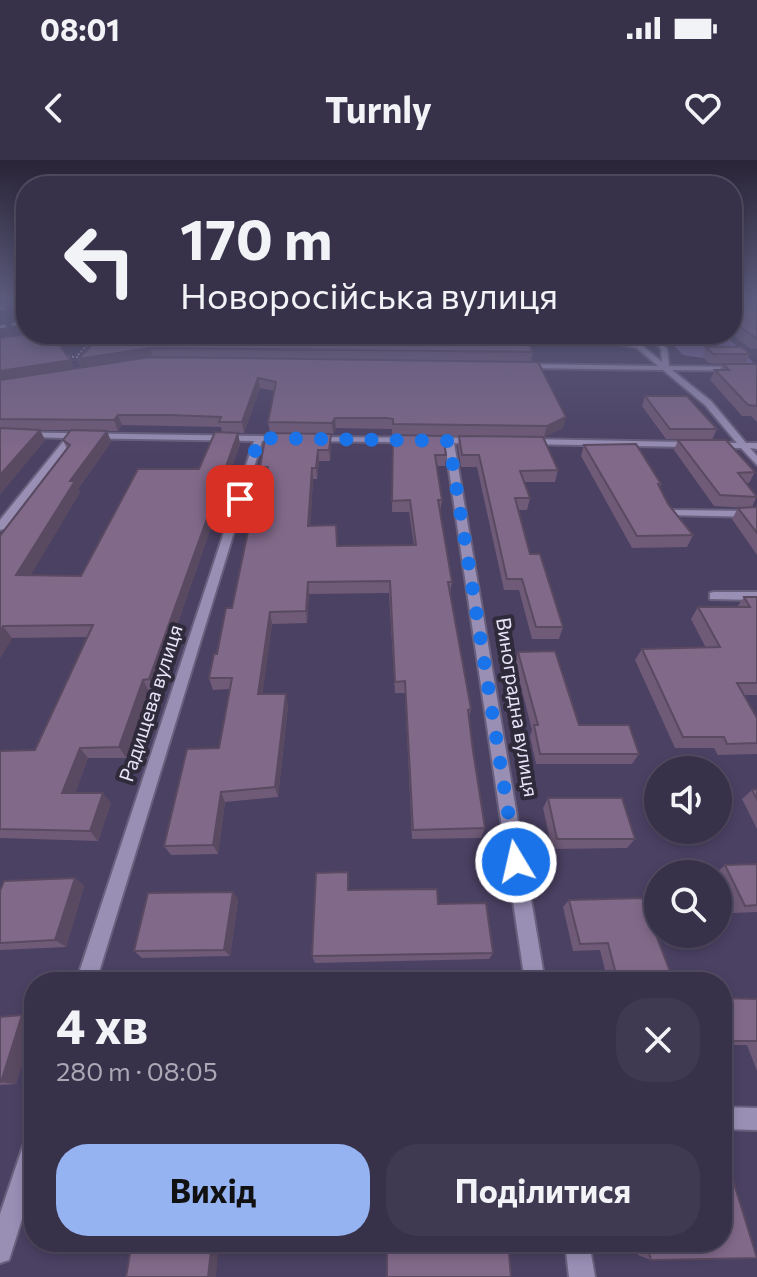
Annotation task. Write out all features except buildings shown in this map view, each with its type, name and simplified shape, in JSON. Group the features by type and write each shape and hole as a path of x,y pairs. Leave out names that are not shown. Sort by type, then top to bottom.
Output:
{"street":[{"path":"645,351 708,403 757,462"},
{"path":"664,351 666,368"},
{"path":"510,366 757,369"},
{"path":"0,434 291,439"},
{"path":"0,527 72,435"},
{"name":"Радищева вулиця","path":"89,972 259,438"},
{"path":"307,439 480,442"},
{"name":"Виноградна вулиця","path":"449,441 533,972"},
{"path":"511,442 757,446"},
{"path":"670,513 757,514"},
{"path":"714,596 757,596"},
{"path":"732,1118 757,1119"},
{"path":"0,1251 24,1176"},
{"path":"578,1252 582,1277"}],"path":[{"path":"77,356 82,351"},
{"path":"51,356 94,359"}],"shaded area":[{"path":"679,351 742,351 757,366 683,355"}],"route":[{"path":"240,499 259,438 449,441 516,862"}]}
